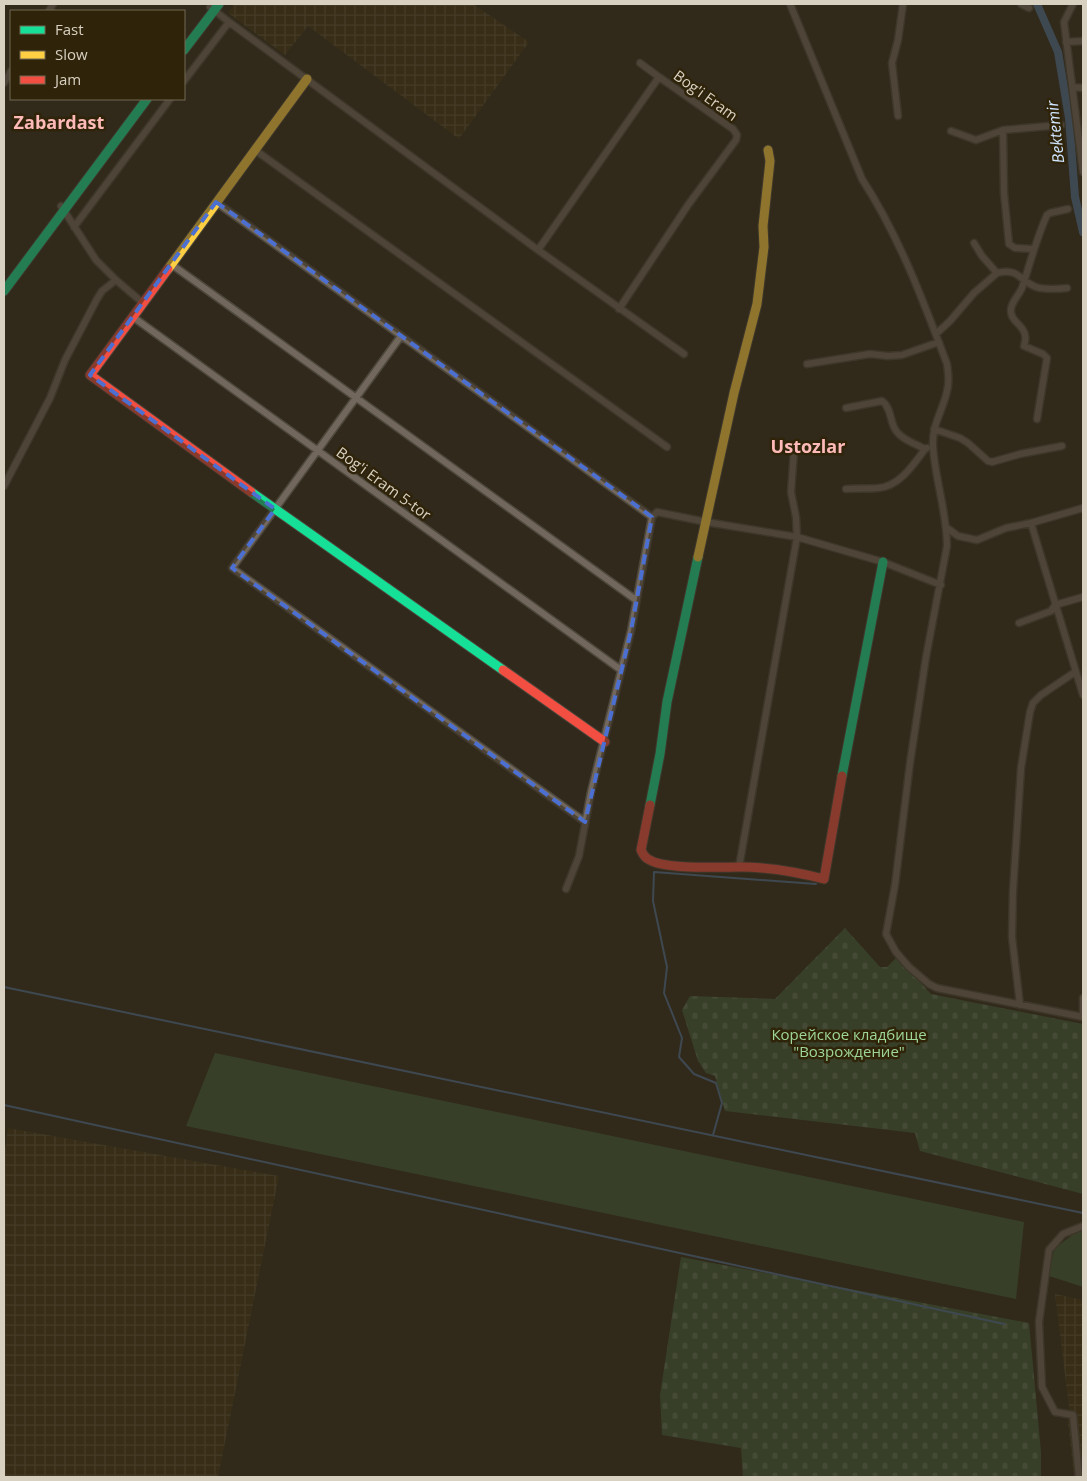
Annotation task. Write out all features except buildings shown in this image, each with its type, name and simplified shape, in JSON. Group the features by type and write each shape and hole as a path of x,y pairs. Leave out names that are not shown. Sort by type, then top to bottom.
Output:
{"street":[{"path":"790,4 862,179 878,204 911,272 947,364 949,378 947,391 934,429 933,446 947,528 948,546 926,657 910,763 895,885 886,934 896,952 909,967 929,984 944,990 1083,1017 1083,998"},
{"path":"898,116 892,63 898,40 903,4"},
{"path":"1022,4 1029,8"},
{"path":"1074,4 1064,22 1074,87 1083,172"},
{"path":"214,6 229,22 538,250 684,354"},
{"path":"185,41 214,6"},
{"path":"185,49 214,6"},
{"path":"185,80 229,22"},
{"path":"1066,42 1083,41"},
{"path":"640,63 659,77"},
{"name":"Bog'i Eram","path":"538,250 659,77 733,129 737,135 736,140 688,205 619,309"},
{"path":"307,79 90,375 275,509 605,742"},
{"path":"1074,87 1083,88"},
{"path":"4,291 140,100"},
{"path":"4,284 146,100"},
{"path":"74,227 169,100"},
{"path":"951,131 976,140 1003,130 1062,125"},
{"path":"1003,130 1004,193 1009,244 1015,248 1033,249"},
{"path":"255,150 667,447"},
{"path":"768,150 770,161 763,226 764,247 757,304 734,393 668,702 641,850 646,858 651,861 730,869 739,867 802,873 824,879 860,677 883,562"},
{"path":"216,202 652,517"},
{"path":"63,208 96,260 143,303"},
{"path":"1037,419 1047,358 1043,354 1024,346 1026,334 1011,315 1012,304 1021,290 1033,249 1047,215 1068,209"},
{"path":"974,243 982,256 997,273"},
{"path":"171,264 636,600"},
{"path":"936,334 974,293 997,273 1008,271 1016,273 1024,281 1037,288 1067,288"},
{"path":"4,486 50,398 65,360 97,299 116,280"},
{"name":"Bog'i Eram 5-tor","path":"133,317 621,670"},
{"path":"401,336 232,568 586,822"},
{"path":"807,364 870,354 902,356 939,342"},
{"path":"846,408 882,401 887,407 896,431 901,436 925,449"},
{"path":"934,429 960,438 968,443 981,457 992,462 1020,454 1062,446"},
{"path":"846,489 888,486 901,477 925,449 933,446"},
{"path":"739,867 797,537 796,517 791,492 794,451"},
{"path":"947,528 958,536 977,540 1006,528 1083,508"},
{"path":"566,889 579,856 631,631 652,517 657,512 797,537 883,562 941,585"},
{"path":"1031,523 1083,695"},
{"path":"1019,623 1051,611 1055,605 1083,597"},
{"path":"1020,1005 1012,937 1020,768 1033,703 1075,672"},
{"path":"1079,1477 1073,1416 1055,1412 1042,1387 1039,1322 1049,1250 1063,1234 1083,1226"}],"highlighted area":[{"path":"216,202 652,517 631,631 585,822 232,568 275,509 90,375"}],"shaded area":[{"path":"234,4 473,4 529,42 459,139 308,26 285,55 228,13"},
{"path":"8,1128 279,1176 218,1477 4,1477 4,1156"},
{"path":"1055,1294 1083,1300 1083,1477 1074,1477 1068,1423 1069,1407"}],"green space":[{"name":"Корейское кладбище \"Возрождение\"","path":"845,928 880,967 887,967 897,957 931,994 1083,1024 1083,1194 920,1151 915,1133 725,1111 715,1076 706,1073 698,1061 682,1010 690,996 775,999"},
{"path":"215,1053 1024,1222 1016,1299 186,1126"},
{"path":"1079,1230 1083,1231 1083,1287 1046,1275 1055,1248"},
{"path":"681,1257 1029,1323 1041,1452 1041,1477 743,1477 741,1448 662,1435 660,1395"}],"waterway":[{"name":"Bektemir","path":"1037,4 1058,52 1069,118 1075,197 1083,232"},
{"path":"713,1135 722,1103 716,1083 694,1074 679,1057 682,1038 664,993 667,967 653,901 654,872 816,884"},
{"path":"4,987 1083,1213"},
{"path":"4,1105 1004,1324"}],"traffic: fast":[{"path":"185,49 219,4"},
{"path":"4,291 146,100"},
{"path":"251,492 503,670"},
{"path":"650,805 660,754 667,702 698,557"},
{"path":"842,776 883,562"}],"traffic: slow":[{"path":"168,269 307,79"},
{"path":"698,557 734,393 757,304 764,247 763,226 770,161 768,150"}],"traffic: jam":[{"path":"168,269 90,375 251,492"},
{"path":"503,670 605,742"},
{"path":"650,805 641,850 646,857 656,863 692,867 761,868 793,872 824,879 842,776"}],"district":[{"name":"Zabardast","path":"59,122"},
{"name":"Ustozlar","path":"808,446"}]}
